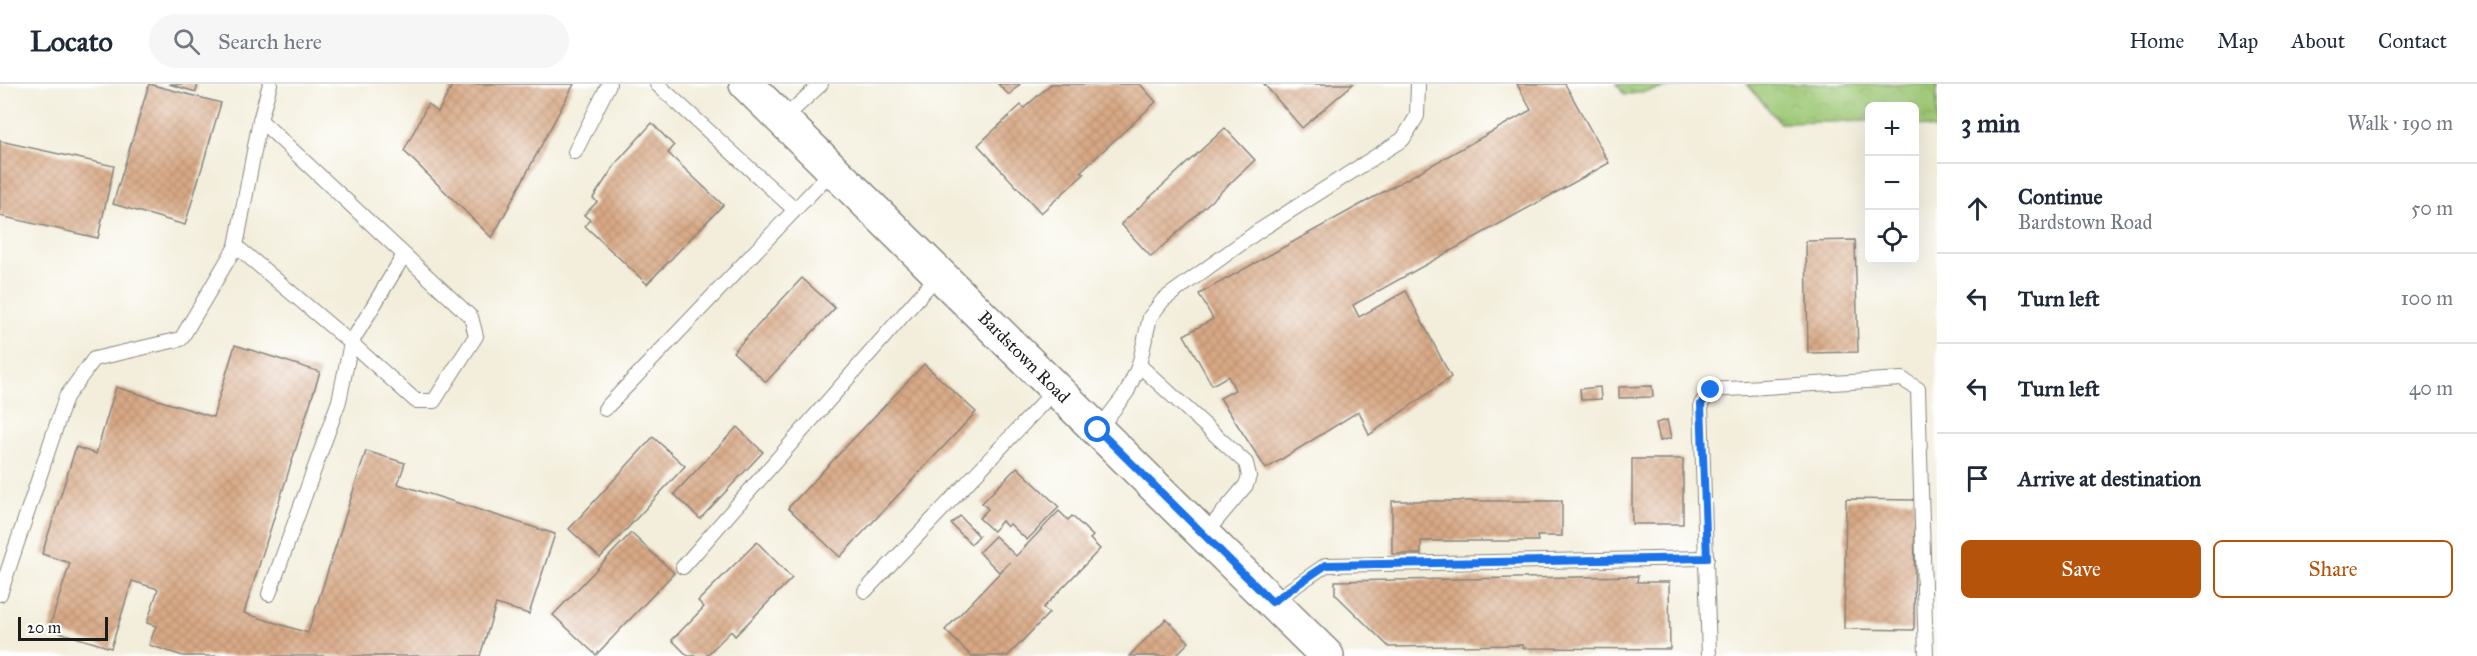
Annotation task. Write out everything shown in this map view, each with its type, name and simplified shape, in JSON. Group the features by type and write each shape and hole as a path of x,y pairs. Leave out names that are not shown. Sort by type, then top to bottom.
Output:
{"main road":[{"name":"Bardstown Road","path":"746,84 1328,656"}],"lane":[{"path":"0,594 66,397 94,358 181,339 236,246 260,120 270,84"},
{"path":"575,152 609,84"},
{"path":"657,84 795,210"},
{"path":"782,120 821,84"},
{"path":"1098,430 1127,392 1139,365 1150,317 1163,300 1257,232 1403,139 1417,116 1418,84"},
{"path":"236,246 416,401 434,400 476,336 471,317 260,120"},
{"path":"605,409 833,170"},
{"path":"269,594 339,401 351,343 404,255"},
{"path":"683,567 939,274"},
{"path":"1139,365 1182,402 1246,464 1249,476 1246,485 1204,535"},
{"path":"1709,656 1701,404 1711,390 1902,379 1918,389 1926,656"},
{"path":"865,591 1056,389"},
{"path":"1272,602 1326,565 1707,558"}],"green space":[{"path":"1617,84 1689,84 1624,95"},
{"path":"1747,84 1937,84 1937,130 1919,125 1919,102 1865,102 1865,121 1780,123"}],"building":[{"path":"149,84 221,103 185,225 113,204"},
{"path":"169,84 198,84 196,92"},
{"path":"453,84 574,84 492,238 404,151 428,104 438,112"},
{"path":"998,84 1020,84 1009,95"},
{"path":"1051,84 1140,84 1156,102 1081,171 1084,174 1041,213 978,145 1021,105 1024,108"},
{"path":"1264,84 1353,84 1302,128"},
{"path":"1517,84 1565,84 1609,163 1353,305 1359,317 1406,291 1451,377 1369,435 1359,411 1266,469 1220,398 1235,390 1228,376 1212,385 1184,335 1213,319 1199,294 1531,110"},
{"path":"652,123 674,146 668,153 723,205 647,284 585,226 590,220 584,215 597,202 593,198 617,162"},
{"path":"1225,128 1255,160 1151,257 1121,224"},
{"path":"0,141 114,166 98,238 0,216"},
{"path":"1855,240 1858,352 1808,353 1806,241"},
{"path":"802,278 835,308 766,382 733,352"},
{"path":"235,345 320,372 244,613 308,633 366,451 405,463 398,484 555,534 529,614 496,604 480,656 183,656 149,645 156,626 147,623 158,589 132,581 111,648 49,629 70,563 42,554 76,447 96,454 116,387 213,417"},
{"path":"924,364 976,412 840,557 788,508"},
{"path":"1652,386 1653,397 1619,398 1619,387"},
{"path":"1600,387 1601,399 1581,400 1580,389"},
{"path":"1667,420 1671,438 1660,441 1656,423"},
{"path":"737,427 763,452 700,519 674,494"},
{"path":"653,437 685,466 600,558 569,529"},
{"path":"1632,459 1683,459 1683,524 1632,524"},
{"path":"1017,467 1059,507 1027,540 1010,524 1007,527 1002,521 993,531 979,518 988,509 982,503"},
{"path":"1846,499 1915,500 1914,630 1844,629"},
{"path":"1392,501 1562,501 1562,536 1537,536 1538,541 1421,541 1421,554 1392,554"},
{"path":"1059,511 1068,520 1072,516 1093,536 1090,539 1100,549 1043,608 1049,613 1008,656 971,656 945,630 1010,562 999,572 979,552 995,536 1016,556"},
{"path":"960,516 979,536 971,544 951,524"},
{"path":"631,533 674,573 596,655 553,615"},
{"path":"757,542 792,578 735,636 731,631 706,656 688,656 672,640 704,607 698,601"},
{"path":"1638,576 1637,582 1669,582 1670,649 1523,648 1523,645 1389,647 1335,594 1335,581"},
{"path":"1166,619 1189,642 1175,656 1129,656"}],"route":[{"path":"1098,430 1272,602 1326,565 1707,558 1701,404 1711,390"}]}
